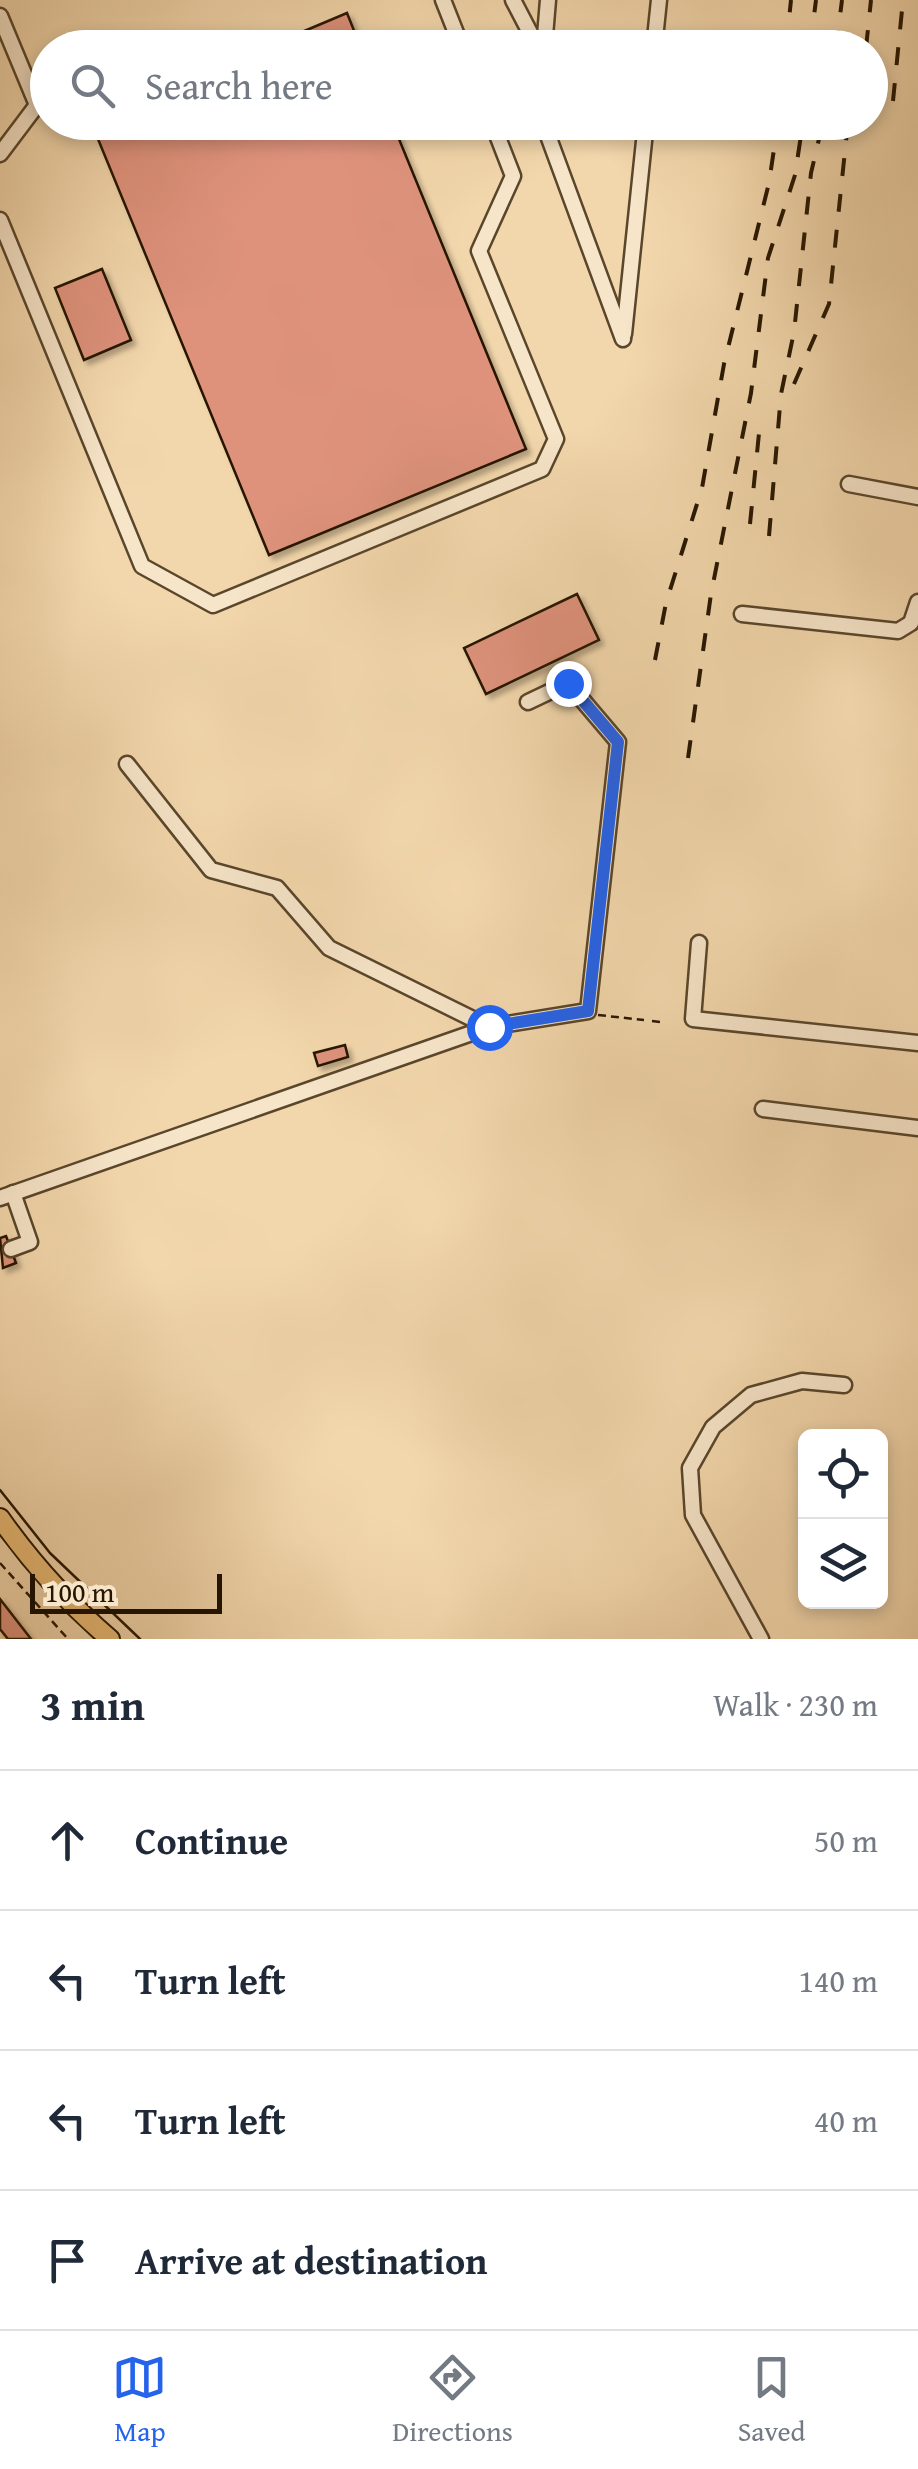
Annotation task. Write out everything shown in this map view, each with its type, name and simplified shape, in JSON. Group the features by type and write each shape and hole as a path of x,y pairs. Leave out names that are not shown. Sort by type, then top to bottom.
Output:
{"main road":[{"path":"0,1518 29,1556 110,1639"}],"lane":[{"path":"444,0 455,30"},
{"path":"512,0 530,30"},
{"path":"544,30 548,0"},
{"path":"656,30 659,0"},
{"path":"0,16 30,88"},
{"path":"0,154 30,114"},
{"path":"0,220 142,566 213,604 542,469 556,439 479,251 513,176 499,140"},
{"path":"549,140 624,340 644,140"},
{"path":"850,484 918,497"},
{"path":"742,614 898,631 911,622 918,602"},
{"path":"11,1249 30,1242 6,1196 489,1027 588,1011 618,742 568,683 528,702"},
{"path":"127,764 211,870 277,888 329,948 489,1027"},
{"path":"699,943 693,1019 918,1043"},
{"path":"763,1109 918,1128"},
{"path":"760,1639 693,1515 690,1468 713,1427 752,1395 802,1380 844,1385"}],"path":[{"path":"610,1018 644,1020"},
{"path":"652,1021 660,1022"},
{"path":"0,1563 68,1639"}],"building":[{"path":"347,13 354,30 307,30"},
{"path":"98,140 399,140 526,449 269,555"},
{"path":"102,269 131,340 84,360 55,288"},
{"path":"577,594 599,640 486,694 464,648"},
{"path":"345,1045 348,1057 318,1066 314,1053"},
{"path":"6,1236 16,1263 3,1268 0,1238"},
{"path":"0,1599 31,1639 8,1639 0,1629"}],"tram line":[{"path":"0,1490 50,1553 140,1639"}],"railway":[{"path":"788,30 791,0"},
{"path":"812,30 816,0"},
{"path":"838,30 842,0"},
{"path":"868,30 871,0"},
{"path":"893,101 903,0"},
{"path":"655,660 666,603 702,488 724,364 769,183 775,140"},
{"path":"688,758 711,594 751,393 768,258 795,175 800,140"},
{"path":"769,536 781,394 794,332 811,173 819,140"},
{"path":"794,384 829,304 846,140"},
{"path":"750,524 760,423"}],"route":[{"path":"489,1027 588,1011 618,742 568,683"}]}
